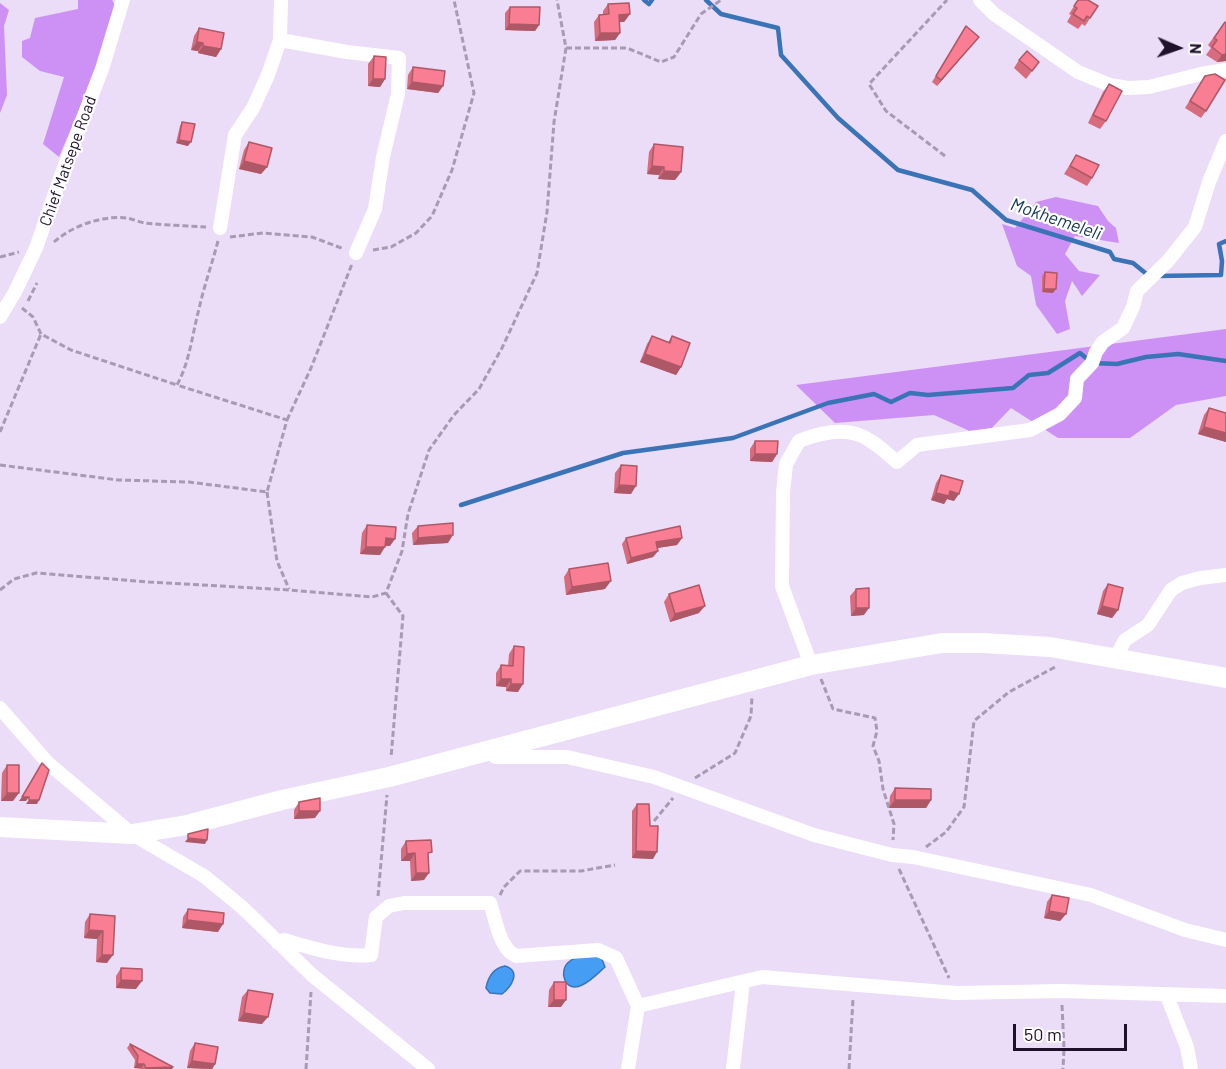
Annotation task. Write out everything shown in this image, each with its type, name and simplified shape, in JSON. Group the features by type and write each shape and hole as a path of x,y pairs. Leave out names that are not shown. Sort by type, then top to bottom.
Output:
{"street":[{"name":"Chief Matsepe Road","path":"0,317 36,248 102,69 123,0"},
{"path":"220,233 235,135 253,108 280,40 281,0"},
{"path":"980,0 994,14 1078,72 1110,85 1128,88 1149,87 1226,70"},
{"path":"280,40 347,52 399,57 398,94 383,157 375,209 356,253"},
{"path":"811,665 783,586 783,492 786,464 799,441 815,435 857,434 875,444 897,462 916,445 1030,430 1060,414 1075,398 1077,378 1092,363 1103,342 1123,328 1133,307 1137,291 1168,261 1195,227 1209,182 1226,141"},
{"path":"1115,659 1125,640 1148,625 1171,590 1191,580 1226,575"},
{"path":"0,827 132,834 187,825 282,800 389,777 811,665 942,643 1050,647 1226,678"},
{"path":"0,708 48,763 132,834 204,876 243,908 312,975 428,1069"},
{"path":"490,750 495,757 567,758 654,777 814,835 892,855 913,857 1091,896 1185,930 1226,940"},
{"path":"278,943 284,940 326,951 359,956 371,955 376,917 389,906 404,903 490,903 504,945 510,953 516,956 598,950 616,958 638,1006 628,1069"},
{"path":"638,1006 762,977 956,993 1062,991 1226,996"},
{"path":"733,1069 743,982"},
{"path":"1167,996 1187,1047 1191,1069"}],"path":[{"path":"48,247 61,235 82,225 106,219 127,218 220,233 263,233 312,237 356,253 391,247 416,233 432,216 452,170 474,93 454,0"},
{"path":"386,593 402,551 408,514 429,450 454,415 479,389 502,348 537,273 547,212 555,122 566,48 557,0"},
{"path":"566,48 627,48 660,62 674,57 701,14 721,0"},
{"path":"945,156 886,111 869,84 947,0"},
{"path":"177,385 191,346 198,310 220,233"},
{"path":"290,590 277,561 267,492 287,420 311,368 356,253"},
{"path":"37,283 22,308 33,316 41,334 71,350 103,362 287,420"},
{"path":"0,432 41,334"},
{"path":"0,465 118,480 189,482 267,492"},
{"path":"0,590 14,579 36,573 372,597 386,593"},
{"path":"376,917 403,615 386,593"},
{"path":"811,665 821,679 833,708 875,717 877,731 873,746 879,761 883,789 894,824 892,855 956,993"},
{"path":"913,857 946,832 964,807 974,721 1008,692 1057,666"},
{"path":"654,821 682,787 735,753 751,716 753,679"},
{"path":"490,903 497,899 504,887 520,871 581,871 615,865"},
{"path":"306,1069 312,975"},
{"path":"849,1069 854,985"},
{"path":"1062,991 1063,1069"}],"shaded area":[{"path":"78,0 112,0 117,9 93,77 59,157 43,144 64,77 40,71 22,57 22,41 30,38 35,18 78,9"},
{"path":"0,3 9,10 4,26 7,95 0,113"},
{"path":"1056,197 1098,206 1116,228 1119,243 1075,236 1065,254 1079,271 1100,275 1082,296 1072,281 1065,301 1070,329 1057,334 1036,305 1031,276 1017,266 1002,224 1015,228 1036,202"},
{"path":"1226,329 1226,396 1176,405 1130,438 1058,438 1011,408 983,437 934,415 835,423 796,385"}],"water":[{"path":"594,955 601,957 605,967 582,985 576,987 567,984 564,975 566,965 575,958"},
{"path":"505,966 510,968 514,975 509,987 502,994 490,993 486,988 488,980 495,971"}],"building":[{"path":"1078,0 1088,0 1098,6 1090,18 1087,16 1084,21 1073,14"},
{"path":"629,3 630,14 619,15 620,33 600,33 599,15 609,14 608,4"},
{"path":"510,7 540,7 539,25 509,24"},
{"path":"1225,22 1226,54 1222,55 1212,47 1217,40 1214,38"},
{"path":"966,26 979,37 941,80 936,76"},
{"path":"199,28 224,33 221,49 203,46 203,43 197,42"},
{"path":"1027,51 1039,62 1032,71 1019,60"},
{"path":"374,56 386,57 385,79 373,79"},
{"path":"413,67 445,71 443,86 412,82"},
{"path":"1215,74 1225,80 1206,111 1190,101 1205,76"},
{"path":"1109,84 1122,91 1106,121 1093,115"},
{"path":"182,122 195,124 191,142 179,140"},
{"path":"249,142 272,148 267,167 244,161"},
{"path":"654,144 683,147 681,172 664,171 664,167 652,166"},
{"path":"1076,155 1099,165 1092,178 1070,166"},
{"path":"1045,272 1057,273 1056,289 1044,289"},
{"path":"652,336 670,343 672,336 690,343 681,367 645,354"},
{"path":"1209,408 1226,413 1226,433 1204,427"},
{"path":"755,441 778,441 777,454 755,454"},
{"path":"621,465 637,466 636,486 619,485"},
{"path":"941,475 963,481 959,494 950,491 949,496 936,493"},
{"path":"453,523 453,535 418,538 418,526"},
{"path":"367,525 396,527 395,539 386,538 385,547 366,547"},
{"path":"680,526 682,538 656,542 658,551 631,558 626,538"},
{"path":"608,563 611,581 572,587 569,569"},
{"path":"1108,584 1123,588 1118,610 1102,606"},
{"path":"699,585 705,606 675,614 669,594"},
{"path":"869,588 869,608 856,608 856,589"},
{"path":"514,646 524,647 523,684 511,684 511,679 501,679 501,665 513,666"},
{"path":"42,763 49,770 39,800 22,797"},
{"path":"7,765 19,765 19,793 7,793"},
{"path":"895,788 931,789 931,800 895,800"},
{"path":"320,798 320,811 299,811 299,802"},
{"path":"637,804 649,804 650,826 658,826 657,852 636,851"},
{"path":"208,829 207,840 188,838 188,834"},
{"path":"431,840 432,852 428,853 429,873 416,873 415,853 407,854 406,841"},
{"path":"1052,895 1069,898 1066,914 1049,911"},
{"path":"188,909 224,913 223,924 187,920"},
{"path":"90,914 115,916 113,955 102,955 103,931 89,930"},
{"path":"121,968 142,969 142,981 121,980"},
{"path":"554,982 566,982 566,1000 554,1000"},
{"path":"248,990 273,994 268,1017 244,1013"},
{"path":"195,1043 218,1047 215,1064 192,1061"},
{"path":"130,1044 173,1067 146,1068 144,1064 137,1064 138,1056"}],"waterway":[{"name":"Mokhemeleli","path":"644,0 649,4 652,0"},
{"name":"Mokhemeleli","path":"706,0 721,14 778,28 781,55 838,118 898,170 972,190 1006,220 1110,252 1114,259 1133,263 1149,276"},
{"name":"Mokhemeleli","path":"1157,276 1221,275 1222,261 1219,244 1226,241"},
{"path":"461,505 623,453 733,438 828,403 874,394 891,402 910,393 928,395 1013,388 1029,375 1048,373 1080,353 1092,363 1117,364 1146,357 1178,354 1226,361"}]}
